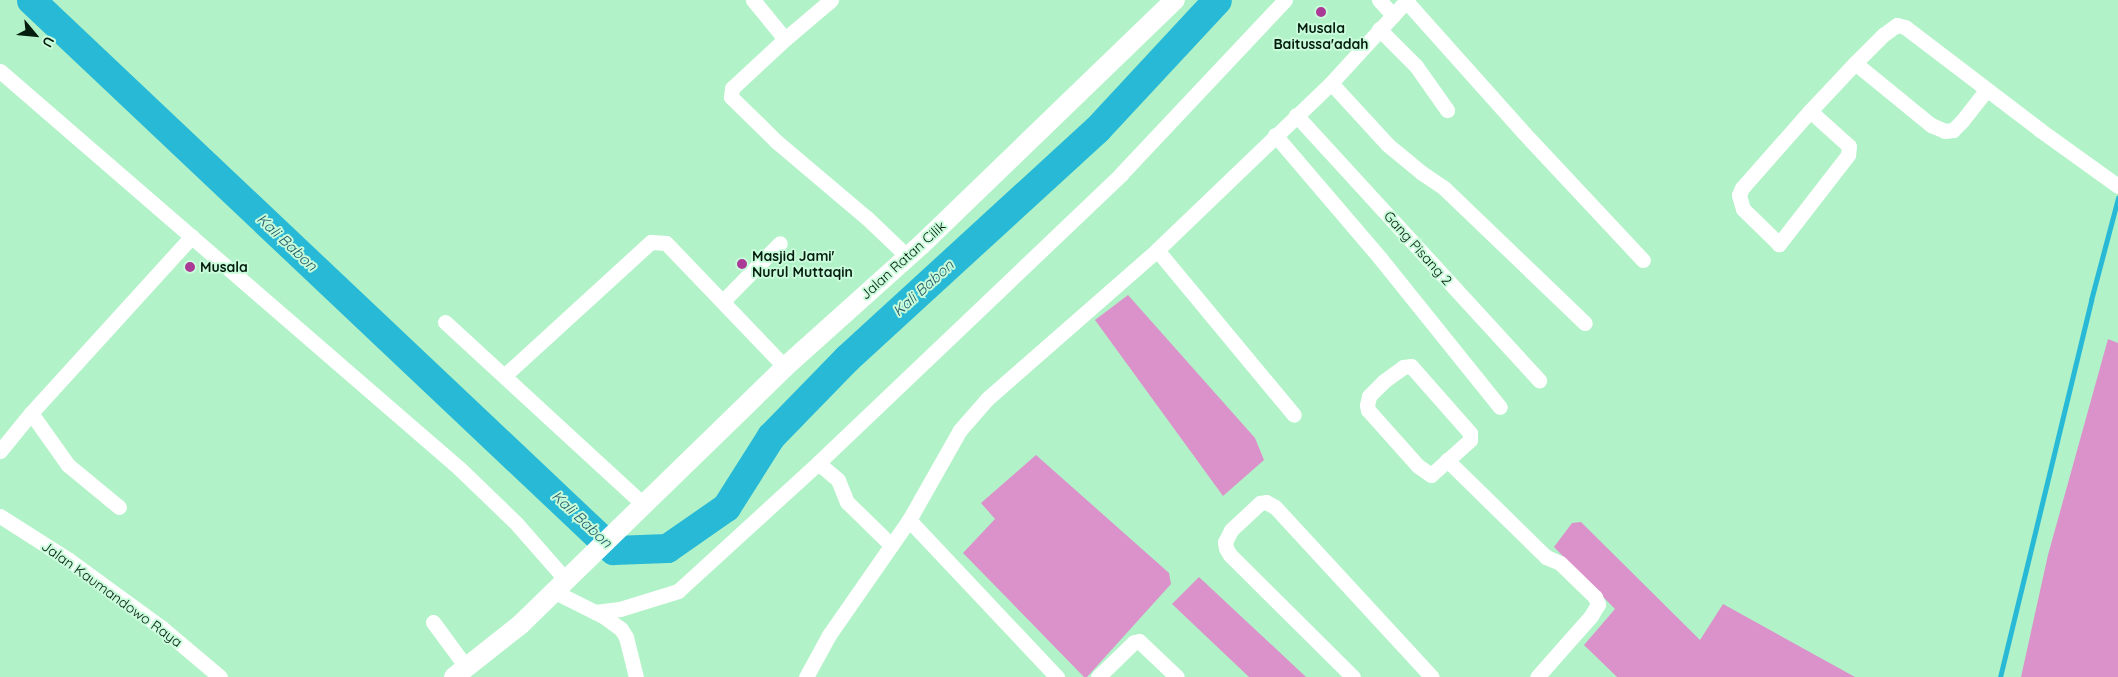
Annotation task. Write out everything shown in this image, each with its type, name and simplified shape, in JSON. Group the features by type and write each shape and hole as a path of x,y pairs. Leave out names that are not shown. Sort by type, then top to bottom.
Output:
{"street":[{"path":"753,0 784,39"},
{"path":"831,0 784,39 732,88 730,93 733,101 777,142 866,218 908,258"},
{"name":"Jalan Ratan Cilik","path":"460,672 521,624 785,367 908,258 1175,0"},
{"path":"594,612 620,609 678,592 818,463 1121,174 1285,0"},
{"path":"1379,0 1393,15"},
{"path":"806,677 829,635 909,520 960,430 987,399 1157,250 1331,83 1379,28 1407,1 1524,133 1643,260"},
{"path":"1810,111 1849,146 1848,155 1779,244 1742,209 1739,195 1742,188 1810,111 1855,63 1883,35 1897,26 1904,27 1986,90 2118,186"},
{"path":"1379,28 1416,66 1447,110"},
{"path":"1855,63 1931,125 1945,131 1953,130 1962,121 1986,90"},
{"path":"0,72 459,468 516,523 564,581 594,612 621,629 626,637 636,677"},
{"path":"1331,83 1388,145 1422,173 1444,188 1585,323"},
{"name":"Gang Pisang 2","path":"1296,115 1539,380"},
{"path":"1275,135 1380,258 1500,408"},
{"path":"0,451 31,413 192,236"},
{"path":"504,376 651,242 666,243 785,367"},
{"path":"723,301 780,243"},
{"path":"1157,250 1294,415"},
{"path":"445,322 504,376 636,511"},
{"path":"1411,366 1470,433 1470,440 1447,460 1431,474 1427,473 1368,410 1366,405 1369,396 1403,367 1411,366"},
{"path":"31,413 68,465 119,507"},
{"path":"1447,460 1546,557 1560,563 1596,597 1598,604 1591,616 1537,677"},
{"path":"818,463 838,480 847,502 892,545"},
{"path":"1353,677 1230,555 1226,548 1225,542 1231,530 1260,503 1266,502 1275,507 1432,677"},
{"name":"Jalan Kaumandowo Raya","path":"0,516 69,560 162,628 220,677"},
{"path":"909,520 1057,677"},
{"path":"433,622 460,672"},
{"path":"1098,677 1130,645 1139,641 1177,677"}],"shaded area":[{"path":"1128,295 1255,438 1264,460 1223,496 1095,320"},
{"path":"2108,339 2118,343 2118,677 2021,677 2048,555"},
{"path":"1036,455 1169,573 1171,584 1087,677 1084,677 963,553 995,519 981,503"},
{"path":"1581,522 1700,640 1723,604 1855,677 1617,677 1584,645 1615,609 1554,547 1572,523"},
{"path":"1199,577 1306,677 1249,677 1172,604"}],"waterway":[{"name":"Kali Babon","path":"31,0 613,550 667,548 726,507 771,436 847,358 1097,129 1217,0"},
{"path":"2000,677 2091,300 2118,198"}],"place":[{"name":"Musala Baitussa'adah","path":"1321,12"},
{"name":"Masjid Jami' Nurul Muttaqin","path":"742,264"},
{"name":"Musala","path":"190,267"}]}
